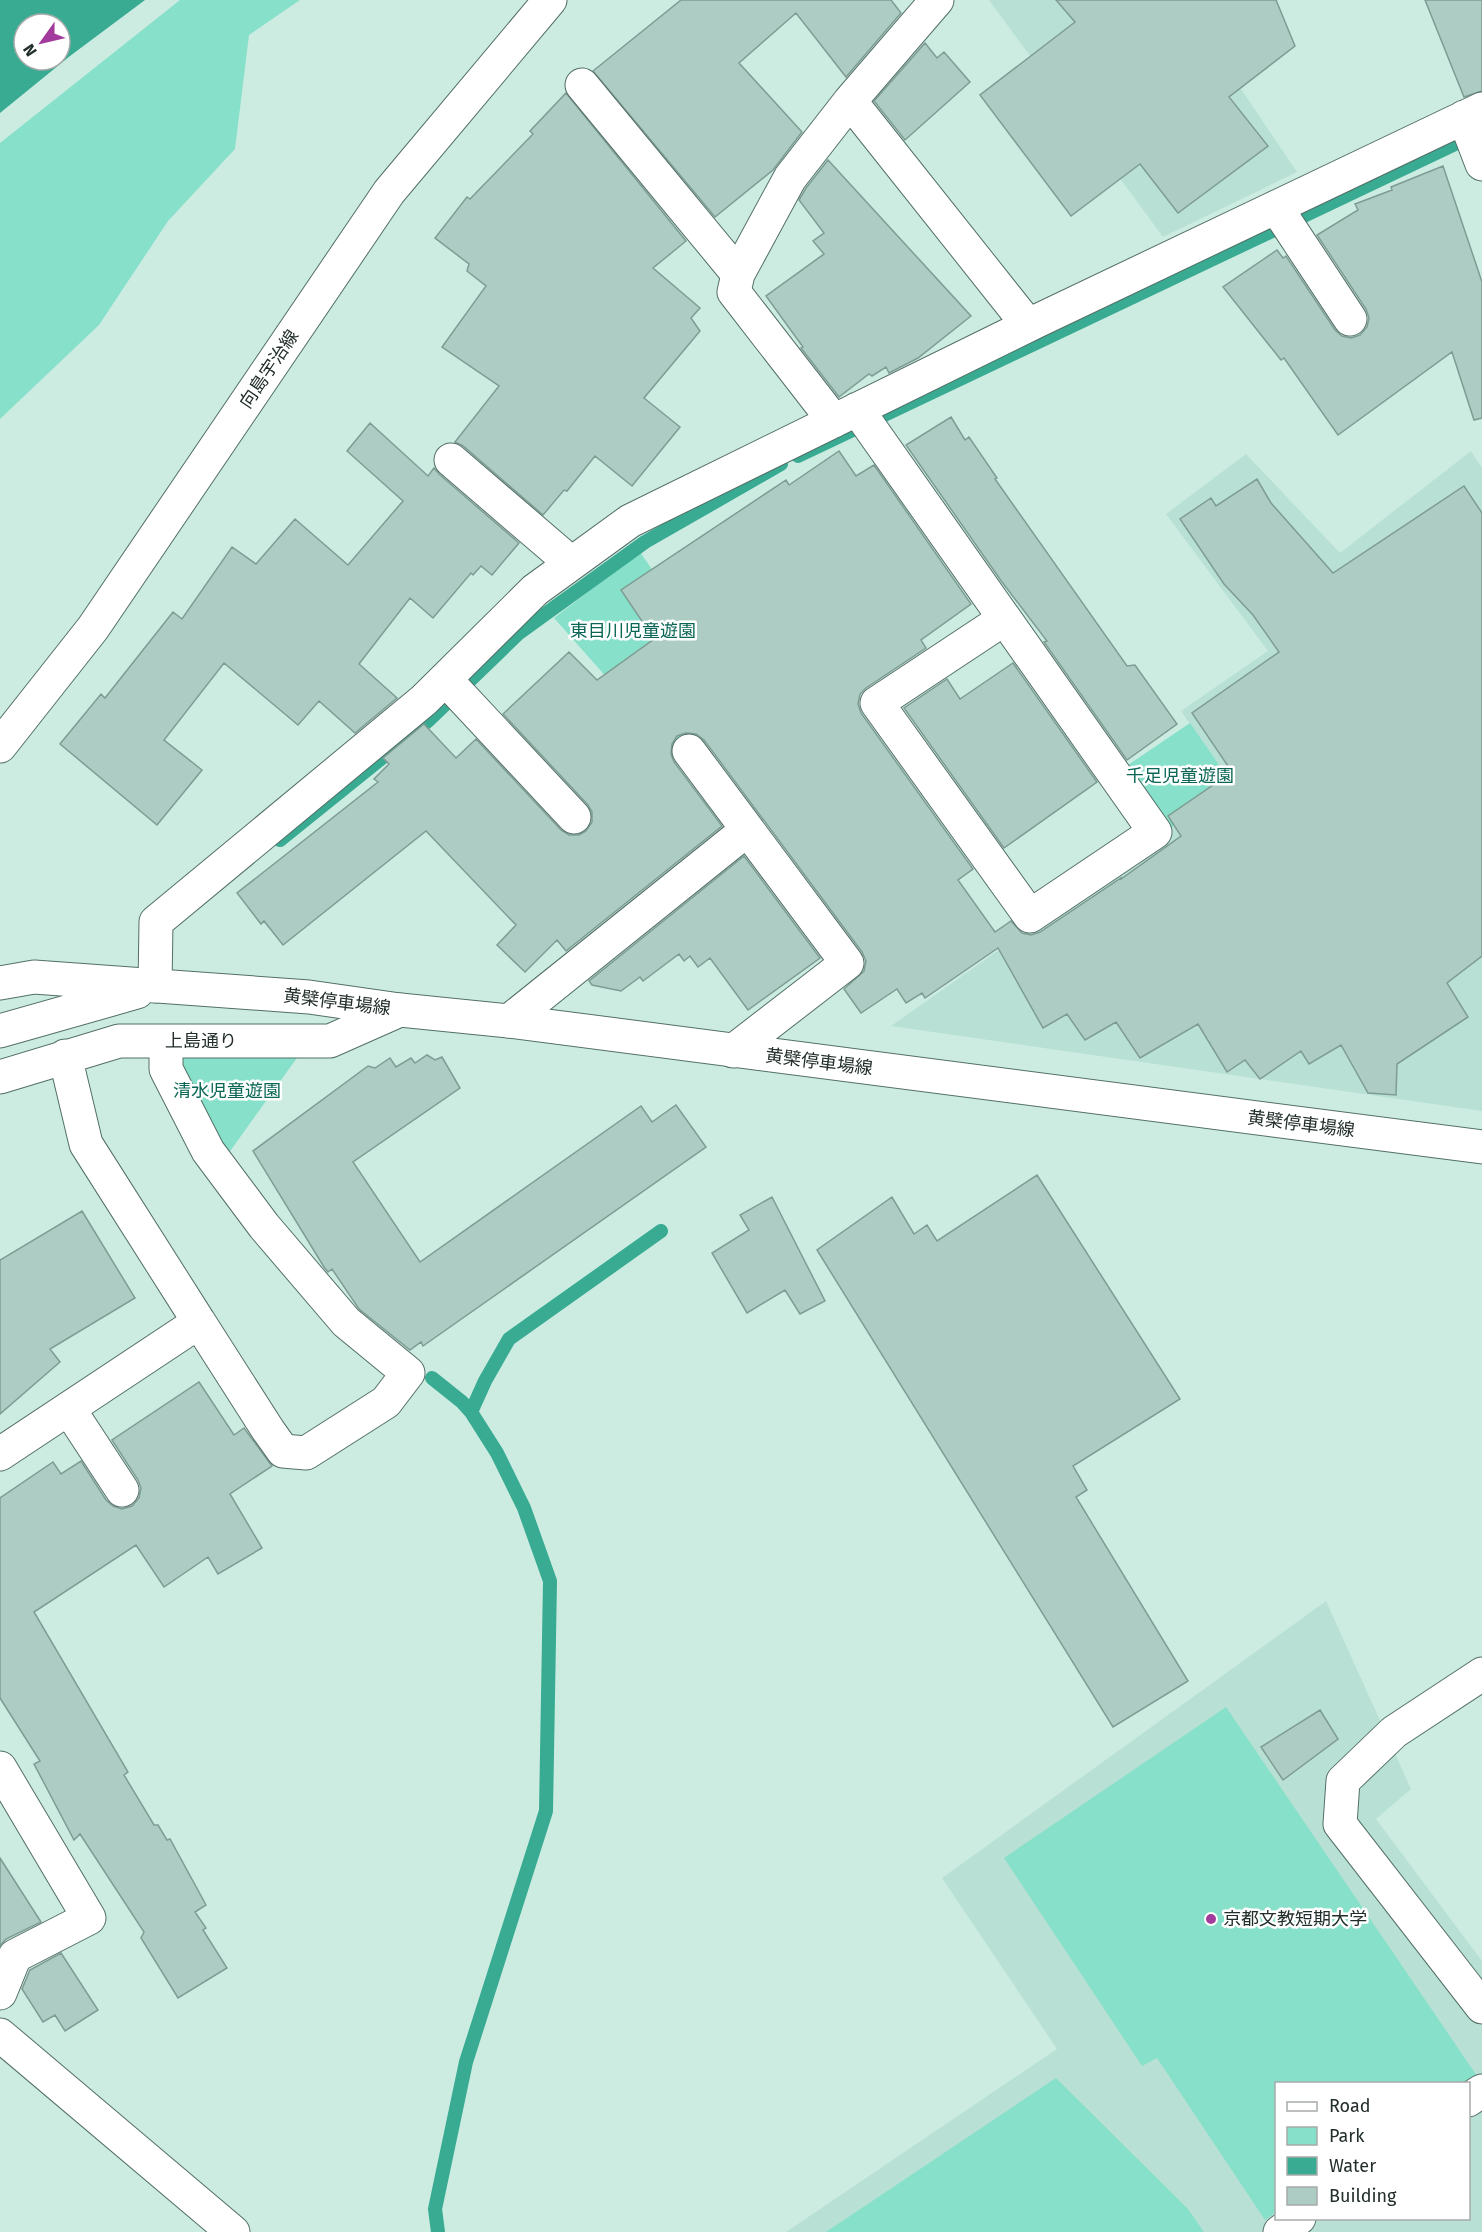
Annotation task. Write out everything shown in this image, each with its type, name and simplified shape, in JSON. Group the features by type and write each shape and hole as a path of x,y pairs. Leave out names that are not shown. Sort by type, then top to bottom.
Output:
{"street":[{"name":"向島宇治線","path":"0,746 93,628 389,192 550,0"},
{"path":"937,0 850,101 790,178 738,274 734,292 886,450 1155,832 1030,916 878,703 1004,619"},
{"path":"582,85 738,274"},
{"path":"850,101 1028,325"},
{"path":"156,986 156,922 447,681 535,590 630,521 1028,325 1470,116 1482,164"},
{"path":"1277,209 1350,319"},
{"path":"451,460 572,563"},
{"path":"447,681 574,818"},
{"path":"689,752 847,963 733,1051"},
{"path":"509,1020 747,830"},
{"name":"黄檗停車場線","path":"0,983 34,977 309,997 400,1010 509,1020 1482,1148"},
{"name":"黄檗停車場線","path":"0,1031 156,986"},
{"name":"上島通り","path":"0,1077 119,1041 330,1041 400,1010"},
{"path":"65,1056 86,1144 268,1430 283,1450 306,1453 386,1402 408,1373 346,1322 264,1226 208,1151 166,1069 166,1041"},
{"path":"0,1454 199,1322"},
{"path":"69,1409 122,1490"},
{"path":"1482,1674 1394,1732 1343,1781 1340,1824 1482,2007"},
{"path":"0,1768 89,1918 15,1956 0,1993"},
{"path":"0,2034 233,2232"},
{"path":"1280,2232 1296,2220"}],"shaded area":[{"path":"989,0 1181,0 1297,172 1163,237"},
{"path":"1471,451 1482,468 1482,1111 891,1026 1233,785 1181,711 1268,651 1166,514 1246,454 1340,553"},
{"name":"京都文教短期大学","path":"1326,1601 1411,1789 1376,1819 1482,1961 1482,2232 786,2232 1057,2049 942,1878"}],"green space":[{"path":"180,0 300,0 249,35 235,149 168,221 99,325 0,419 0,143"},
{"name":"東目川児童遊園","path":"640,552 749,711 680,760 554,618"},
{"name":"千足児童遊園","path":"1190,723 1233,785 1171,828 1128,765"},
{"name":"清水児童遊園","path":"178,1053 299,1055 223,1161"},
{"path":"1226,1707 1479,2079 1470,2083 1275,2082 1275,2213 1265,2220 1157,2058 1142,2066 1004,1858"},
{"path":"1056,2078 1188,2209 1204,2232 826,2232"}],"water":[{"path":"0,0 145,0 72,55 72,12 12,12 12,72 50,72 0,113"}],"building":[{"path":"681,0 891,0 901,13 846,77 796,13 739,63 802,132 773,170 715,217 593,71"},
{"path":"1056,0 1276,0 1295,46 1229,97 1268,146 1178,213 1140,164 1071,216 980,95 1075,22"},
{"path":"1425,0 1482,0 1482,91 1464,97"},
{"path":"925,43 937,58 944,52 970,82 905,140 874,101"},
{"path":"566,93 686,241 653,268 700,308 691,318 700,331 644,398 680,427 632,486 595,456 567,491 564,490 543,515 463,446 455,442 499,386 442,347 486,286 467,271 469,264 435,238 467,197 470,199 533,134 530,131"},
{"path":"828,160 971,316 918,358 889,373 886,367 872,376 869,374 839,397 801,348 803,347 766,296 824,254 813,241 824,233 799,200"},
{"path":"1443,166 1482,282 1482,418 1474,420 1452,352 1338,435 1284,358 1281,360 1223,287 1277,250 1283,258 1286,256 1335,330 1342,336 1351,338 1360,335 1367,327 1369,318 1366,309 1317,235 1358,210 1355,204 1392,190 1391,187"},
{"path":"951,417 965,440 969,437 997,478 995,479 1127,666 1135,665 1177,724 1127,760 1044,642 1047,641 1002,582 906,445"},
{"path":"370,423 428,476 434,468 519,543 492,575 481,566 473,575 471,573 433,618 410,598 359,664 397,698 355,733 319,701 298,725 224,663 164,740 202,770 157,825 60,744 101,694 105,698 173,612 182,619 232,547 256,564 295,519 348,565 403,501 347,451"},
{"path":"839,451 856,476 874,465 971,604 921,640 926,648 866,688 860,694 858,704 861,713 973,869 958,880 995,932 1011,921 1022,933 1031,935 1040,932 1121,879 1181,836 1168,816 1232,772 1192,713 1279,652 1253,615 1224,584 1180,519 1211,498 1216,506 1257,479 1271,503 1333,573 1464,486 1482,513 1482,956 1447,983 1468,1017 1397,1064 1396,1095 1368,1093 1341,1045 1309,1064 1301,1051 1260,1079 1245,1060 1227,1072 1198,1024 1140,1058 1116,1022 1085,1040 1067,1014 1043,1028 998,948 925,998 922,993 906,1003 897,989 861,1013 844,989 864,971 866,961 862,952 704,740 696,734 686,733 677,736 672,744 671,754 674,762 722,826 566,951 557,940 525,972 497,945 516,925 426,831 283,945 264,921 261,924 237,893 378,782 374,779 389,764 383,758 424,724 456,758 476,739 561,830 569,835 579,835 586,831 592,822 592,812 588,805 503,714 569,652 597,680 654,639 621,590 786,480 789,485"},
{"path":"1013,663 1097,782 1004,848 904,708 947,679 960,699"},
{"path":"744,856 820,958 748,1010 710,958 698,967 690,956 684,961 679,954 643,981 640,977 621,991 592,985 589,981"},
{"path":"427,1055 435,1060 442,1057 460,1088 353,1162 420,1262 641,1106 652,1122 676,1105 706,1147 423,1346 421,1342 410,1350 359,1309 332,1269 328,1272 324,1267 253,1151 368,1066 375,1068 390,1058 396,1067 411,1058 415,1063"},
{"path":"1037,1175 1180,1399 1073,1466 1087,1490 1076,1497 1188,1681 1113,1727 817,1250 892,1197 914,1234 927,1225 937,1241"},
{"path":"772,1197 825,1301 800,1314 785,1290 747,1313 712,1253 749,1230 740,1215"},
{"path":"82,1211 135,1298 50,1349 60,1362 0,1414 0,1260"},
{"path":"199,1382 234,1435 244,1428 272,1466 230,1494 262,1548 218,1574 208,1557 164,1587 136,1545 34,1612 128,1772 124,1775 154,1825 158,1825 167,1840 170,1839 206,1905 195,1912 206,1928 203,1930 227,1968 178,1998 141,1938 144,1932 80,1834 74,1840 34,1764 40,1761 0,1698 0,1498 53,1462 61,1474 81,1461 106,1500 122,1509 132,1506 139,1498 141,1488 112,1440"},
{"path":"1320,1710 1338,1739 1283,1780 1261,1747"},
{"path":"0,1858 41,1922 6,1939 0,1946"},
{"path":"61,1953 98,2010 65,2031 55,2015 43,2022 22,1989 30,1970"}],"waterway":[{"path":"798,456 1472,136"},
{"path":"280,840 429,720 519,633 645,542 781,464"},
{"path":"438,2232 435,2209 466,2062 546,1811 550,1581 524,1508 497,1453 471,1412 485,1381 509,1339 661,1231"},
{"path":"432,1378 471,1412"}],"place":[{"name":"京都文教短期大学","path":"1211,1919"}]}
